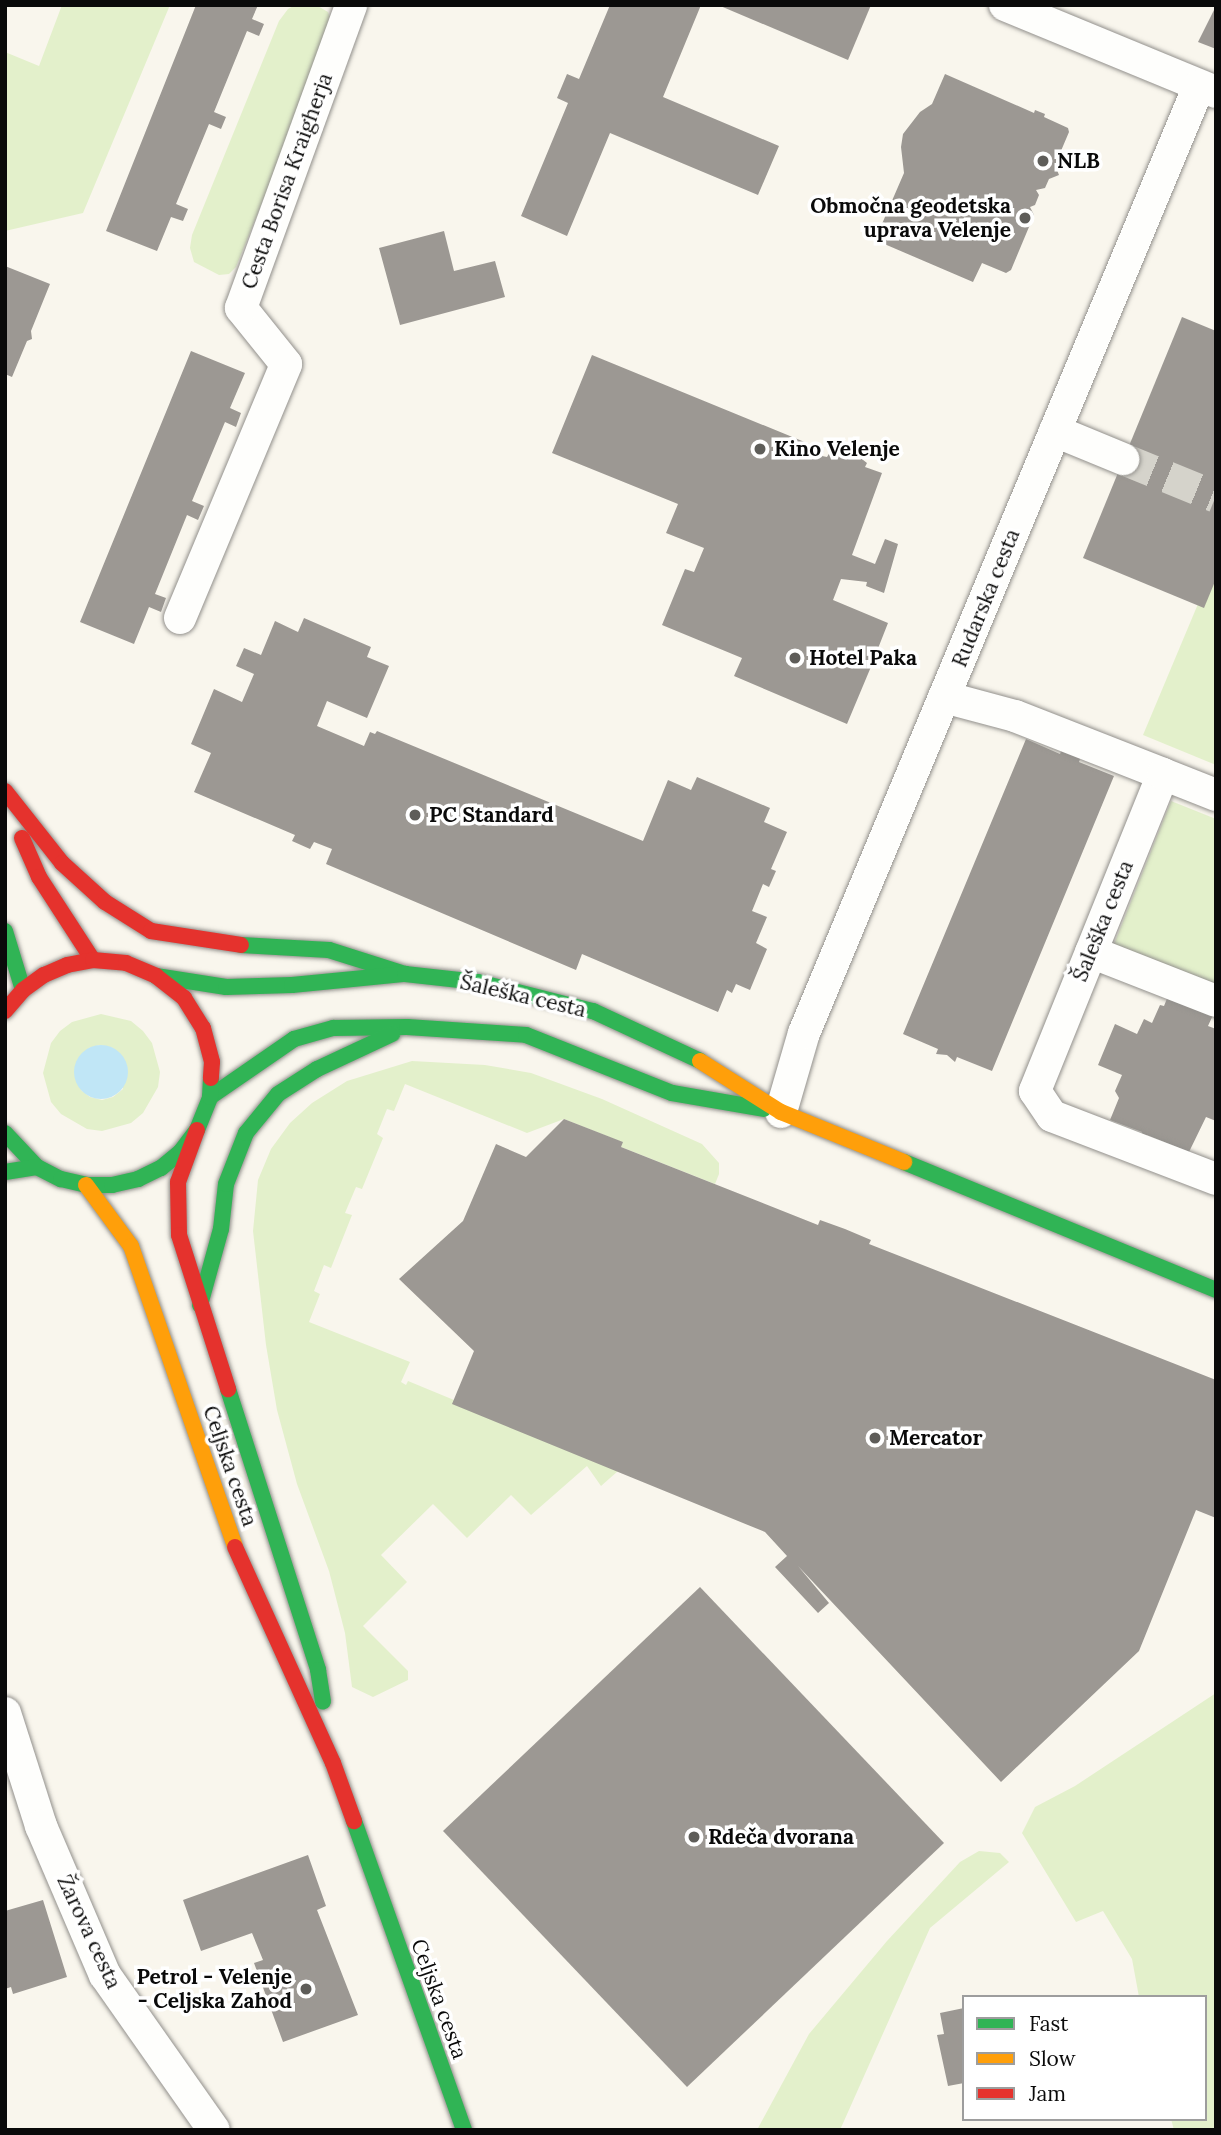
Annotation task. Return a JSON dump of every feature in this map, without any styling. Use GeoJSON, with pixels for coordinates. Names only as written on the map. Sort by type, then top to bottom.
{"type":"FeatureCollection","features":[{"type":"Feature","properties":{"kind":"main road"},"geometry":{"type":"LineString","coordinates":[[5,791],[62,863],[104,902],[150,931],[214,943],[329,950],[405,974]]}},
{"type":"Feature","properties":{"kind":"main road"},"geometry":{"type":"LineString","coordinates":[[5,800],[40,877],[93,960]]}},
{"type":"Feature","properties":{"kind":"main road"},"geometry":{"type":"LineString","coordinates":[[5,931],[23,990]]}},
{"type":"Feature","properties":{"kind":"main road"},"geometry":{"type":"LineString","coordinates":[[5,1012],[23,990],[56,970],[93,960],[126,963],[156,976]]}},
{"type":"Feature","properties":{"kind":"main road","name":"Šaleška cesta"},"geometry":{"type":"LineString","coordinates":[[156,976],[226,986],[292,985],[405,974],[478,982],[593,1012],[687,1052],[781,1112],[1216,1290]]}},
{"type":"Feature","properties":{"kind":"main road","name":"Celjska cesta"},"geometry":{"type":"LineString","coordinates":[[156,976],[184,998],[203,1028],[212,1062],[210,1097],[178,1182],[179,1235],[318,1670],[333,1763]]}},
{"type":"Feature","properties":{"kind":"main road","name":"Šaleška cesta"},"geometry":{"type":"LineString","coordinates":[[210,1097],[295,1040],[332,1028],[407,1027],[526,1035],[672,1093],[781,1112]]}},
{"type":"Feature","properties":{"kind":"main road"},"geometry":{"type":"LineString","coordinates":[[200,1305],[220,1229],[226,1184],[247,1133],[278,1094],[317,1069],[407,1027]]}},
{"type":"Feature","properties":{"kind":"main road"},"geometry":{"type":"LineString","coordinates":[[5,1133],[37,1167],[61,1179],[86,1185],[112,1185],[138,1180],[172,1160],[197,1130]]}},
{"type":"Feature","properties":{"kind":"main road"},"geometry":{"type":"LineString","coordinates":[[5,1172],[37,1167]]}},
{"type":"Feature","properties":{"kind":"main road","name":"Celjska cesta"},"geometry":{"type":"LineString","coordinates":[[86,1185],[131,1246],[231,1536],[333,1763],[464,2130]]}},
{"type":"Feature","properties":{"kind":"street","name":"Cesta Borisa Kraigherja"},"geometry":{"type":"LineString","coordinates":[[180,618],[286,364],[241,308],[351,5]]}},
{"type":"Feature","properties":{"kind":"street"},"geometry":{"type":"LineString","coordinates":[[1005,5],[1207,89]]}},
{"type":"Feature","properties":{"kind":"street","name":"Rudarska cesta"},"geometry":{"type":"LineString","coordinates":[[781,1112],[804,1033],[1055,431],[1207,89]]}},
{"type":"Feature","properties":{"kind":"street"},"geometry":{"type":"LineString","coordinates":[[1055,431],[1123,459]]}},
{"type":"Feature","properties":{"kind":"street"},"geometry":{"type":"LineString","coordinates":[[944,697],[1015,716],[1216,795]]}},
{"type":"Feature","properties":{"kind":"street","name":"Šaleška cesta"},"geometry":{"type":"LineString","coordinates":[[1163,774],[1035,1091],[1052,1116],[1216,1179]]}},
{"type":"Feature","properties":{"kind":"street"},"geometry":{"type":"LineString","coordinates":[[1091,952],[1216,1001]]}},
{"type":"Feature","properties":{"kind":"street","name":"Žarova cesta"},"geometry":{"type":"LineString","coordinates":[[5,1713],[41,1826],[105,1975],[214,2130]]}},
{"type":"Feature","properties":{"kind":"green space"},"geometry":{"type":"Polygon","coordinates":[[[62,5],[170,5],[83,213],[5,231],[5,52],[39,66],[62,5]]]}},
{"type":"Feature","properties":{"kind":"green space"},"geometry":{"type":"Polygon","coordinates":[[[295,5],[316,5],[328,12],[332,22],[331,33],[236,267],[229,274],[219,275],[194,262],[190,248],[192,235],[279,21],[288,9],[295,5]]]}},
{"type":"Feature","properties":{"kind":"green space"},"geometry":{"type":"Polygon","coordinates":[[[1216,561],[1216,765],[1143,735],[1216,561]]]}},
{"type":"Feature","properties":{"kind":"green space"},"geometry":{"type":"Polygon","coordinates":[[[1171,801],[1216,819],[1216,984],[1114,944],[1171,801]]]}},
{"type":"Feature","properties":{"kind":"green space"},"geometry":{"type":"Polygon","coordinates":[[[101,1014],[131,1021],[152,1043],[160,1072],[158,1087],[143,1113],[131,1123],[102,1131],[87,1129],[61,1114],[51,1102],[43,1073],[51,1043],[60,1031],[72,1022],[101,1014]],[[100,1045],[89,1048],[81,1090],[90,1097],[102,1100],[113,1097],[123,1089],[113,1048],[100,1045]]]}},
{"type":"Feature","properties":{"kind":"green space"},"geometry":{"type":"Polygon","coordinates":[[[412,1061],[485,1065],[531,1073],[602,1099],[702,1144],[719,1163],[719,1174],[715,1184],[621,1147],[622,1142],[564,1119],[527,1133],[405,1084],[394,1111],[387,1109],[377,1134],[383,1138],[362,1189],[356,1187],[345,1213],[352,1215],[331,1268],[324,1265],[314,1291],[320,1294],[309,1322],[410,1362],[401,1382],[406,1385],[408,1381],[618,1471],[601,1486],[587,1466],[531,1515],[511,1495],[467,1538],[433,1504],[381,1555],[407,1582],[363,1626],[408,1671],[408,1680],[373,1697],[352,1687],[345,1633],[329,1571],[297,1484],[277,1410],[266,1345],[253,1231],[258,1180],[271,1149],[290,1123],[312,1103],[347,1081],[412,1061]]]}},
{"type":"Feature","properties":{"kind":"green space"},"geometry":{"type":"Polygon","coordinates":[[[1216,1693],[1216,2130],[1174,2130],[1172,2121],[1207,2121],[1207,1995],[1139,1995],[1132,1959],[1103,1911],[1076,1922],[1022,1833],[1035,1807],[1075,1786],[1216,1693]]]}},
{"type":"Feature","properties":{"kind":"green space"},"geometry":{"type":"Polygon","coordinates":[[[979,1851],[1000,1853],[1009,1862],[930,1928],[840,2130],[757,2130],[809,2034],[887,1941],[960,1862],[979,1851]]]}},
{"type":"Feature","properties":{"kind":"water"},"geometry":{"type":"Polygon","coordinates":[[[101,1045],[120,1053],[128,1072],[120,1091],[101,1099],[82,1091],[74,1072],[82,1053],[101,1045]]]}},
{"type":"Feature","properties":{"kind":"building"},"geometry":{"type":"Polygon","coordinates":[[[196,5],[258,5],[252,19],[264,24],[259,36],[247,31],[214,112],[226,117],[221,129],[209,124],[176,204],[188,209],[183,221],[171,217],[157,251],[106,231],[196,5]]]}},
{"type":"Feature","properties":{"kind":"building"},"geometry":{"type":"Polygon","coordinates":[[[610,5],[701,5],[663,97],[779,146],[758,195],[610,133],[567,236],[521,216],[568,103],[557,98],[567,74],[579,79],[610,5]]]}},
{"type":"Feature","properties":{"kind":"building"},"geometry":{"type":"Polygon","coordinates":[[[718,5],[871,5],[848,60],[718,5]]]}},
{"type":"Feature","properties":{"kind":"building"},"geometry":{"type":"Polygon","coordinates":[[[1216,6],[1216,49],[1198,42],[1216,6]]]}},
{"type":"Feature","properties":{"kind":"building"},"geometry":{"type":"Polygon","coordinates":[[[945,74],[1034,113],[1035,110],[1045,114],[1044,117],[1068,128],[1069,132],[1055,165],[1059,175],[1049,179],[1045,188],[1036,190],[1039,195],[1035,205],[1030,207],[1034,215],[1011,270],[1006,273],[982,263],[973,282],[875,240],[904,173],[901,147],[903,134],[920,112],[932,104],[945,74]]]}},
{"type":"Feature","properties":{"kind":"building"},"geometry":{"type":"Polygon","coordinates":[[[444,231],[454,271],[495,261],[505,297],[400,325],[379,248],[444,231]]]}},
{"type":"Feature","properties":{"kind":"building"},"geometry":{"type":"Polygon","coordinates":[[[5,266],[50,284],[31,331],[32,339],[27,341],[12,377],[5,374],[5,266]]]}},
{"type":"Feature","properties":{"kind":"building"},"geometry":{"type":"Polygon","coordinates":[[[1182,317],[1216,331],[1216,579],[1204,608],[1083,558],[1182,317]]]}},
{"type":"Feature","properties":{"kind":"building"},"geometry":{"type":"Polygon","coordinates":[[[191,351],[245,373],[230,408],[241,413],[236,427],[225,422],[192,501],[204,506],[198,520],[187,515],[155,594],[166,598],[161,612],[149,607],[134,644],[80,622],[191,351]]]}},
{"type":"Feature","properties":{"kind":"building"},"geometry":{"type":"Polygon","coordinates":[[[592,355],[824,450],[822,456],[827,457],[830,452],[846,458],[848,455],[858,456],[867,463],[865,467],[882,473],[852,555],[875,564],[885,539],[898,544],[884,593],[866,586],[867,582],[841,579],[833,600],[888,623],[877,651],[886,655],[882,665],[873,662],[847,724],[734,676],[742,658],[662,625],[685,569],[694,572],[704,548],[666,533],[678,504],[552,453],[592,355]]]}},
{"type":"Feature","properties":{"kind":"building","name":"PC Standard"},"geometry":{"type":"Polygon","coordinates":[[[304,618],[371,647],[367,657],[389,666],[367,718],[327,701],[317,726],[364,746],[370,732],[375,734],[377,731],[643,841],[668,780],[691,790],[697,777],[770,808],[764,822],[787,832],[771,869],[776,871],[769,887],[763,884],[752,911],[767,917],[756,943],[767,949],[750,990],[736,984],[732,993],[727,990],[718,1012],[582,954],[576,970],[326,864],[332,849],[314,842],[310,849],[292,841],[295,835],[194,792],[211,753],[191,744],[214,689],[242,702],[254,674],[236,666],[244,648],[261,655],[275,621],[298,632],[304,618]]]}},
{"type":"Feature","properties":{"kind":"building"},"geometry":{"type":"Polygon","coordinates":[[[1026,739],[1060,754],[1062,749],[1081,756],[1079,762],[1114,776],[992,1071],[957,1057],[955,1062],[947,1055],[936,1054],[938,1049],[903,1034],[1026,739]]]}},
{"type":"Feature","properties":{"kind":"building"},"geometry":{"type":"Polygon","coordinates":[[[1168,996],[1213,1015],[1208,1026],[1216,1029],[1216,1121],[1206,1117],[1189,1152],[1141,1135],[1142,1132],[1110,1120],[1119,1098],[1115,1091],[1122,1075],[1098,1065],[1115,1024],[1137,1034],[1144,1019],[1152,1023],[1160,1005],[1164,1006],[1168,996]]]}},
{"type":"Feature","properties":{"kind":"building","name":"Mercator"},"geometry":{"type":"Polygon","coordinates":[[[564,1119],[623,1142],[621,1147],[818,1225],[820,1220],[845,1229],[871,1240],[869,1244],[1216,1380],[1216,1518],[1196,1510],[1139,1651],[1001,1782],[798,1566],[829,1603],[818,1613],[775,1567],[787,1556],[765,1532],[452,1404],[474,1351],[399,1279],[463,1221],[496,1144],[526,1157],[564,1119]]]}},
{"type":"Feature","properties":{"kind":"building","name":"Rdeča dvorana"},"geometry":{"type":"Polygon","coordinates":[[[700,1587],[944,1843],[687,2087],[443,1831],[700,1587]]]}},
{"type":"Feature","properties":{"kind":"building"},"geometry":{"type":"Polygon","coordinates":[[[308,1855],[326,1906],[317,1910],[358,2015],[283,2042],[254,1963],[263,1960],[252,1933],[201,1951],[183,1900],[308,1855]]]}},
{"type":"Feature","properties":{"kind":"building"},"geometry":{"type":"Polygon","coordinates":[[[43,1900],[67,1977],[13,1994],[11,1987],[5,1989],[5,1911],[43,1900]]]}},
{"type":"Feature","properties":{"kind":"building"},"geometry":{"type":"Polygon","coordinates":[[[962,2008],[962,2083],[948,2086],[937,2035],[944,2034],[940,2013],[962,2008]]]}},
{"type":"Feature","properties":{"kind":"tunnel"},"geometry":{"type":"LineString","coordinates":[[1123,459],[1216,497]]}},
{"type":"Feature","properties":{"kind":"traffic: fast"},"geometry":{"type":"LineString","coordinates":[[5,931],[23,990]]}},
{"type":"Feature","properties":{"kind":"traffic: fast"},"geometry":{"type":"LineString","coordinates":[[241,945],[329,950],[405,974]]}},
{"type":"Feature","properties":{"kind":"traffic: fast"},"geometry":{"type":"LineString","coordinates":[[156,976],[226,987],[292,985],[405,974],[478,982],[593,1011],[700,1061]]}},
{"type":"Feature","properties":{"kind":"traffic: fast"},"geometry":{"type":"LineString","coordinates":[[210,1097],[294,1039],[333,1028],[407,1027],[526,1035],[672,1093],[764,1109]]}},
{"type":"Feature","properties":{"kind":"traffic: fast"},"geometry":{"type":"LineString","coordinates":[[200,1305],[221,1229],[226,1184],[246,1133],[278,1094],[317,1069],[392,1034]]}},
{"type":"Feature","properties":{"kind":"traffic: fast"},"geometry":{"type":"LineString","coordinates":[[5,1133],[37,1167],[61,1179],[86,1185],[112,1185],[138,1179],[161,1168],[181,1151],[197,1130],[210,1097],[211,1078]]}},
{"type":"Feature","properties":{"kind":"traffic: fast"},"geometry":{"type":"LineString","coordinates":[[904,1162],[1216,1290]]}},
{"type":"Feature","properties":{"kind":"traffic: fast"},"geometry":{"type":"LineString","coordinates":[[5,1172],[37,1167]]}},
{"type":"Feature","properties":{"kind":"traffic: fast"},"geometry":{"type":"LineString","coordinates":[[228,1389],[318,1670],[323,1702]]}},
{"type":"Feature","properties":{"kind":"traffic: fast"},"geometry":{"type":"LineString","coordinates":[[354,1821],[464,2130]]}},
{"type":"Feature","properties":{"kind":"traffic: slow"},"geometry":{"type":"LineString","coordinates":[[700,1061],[781,1112],[904,1162]]}},
{"type":"Feature","properties":{"kind":"traffic: slow"},"geometry":{"type":"LineString","coordinates":[[86,1185],[131,1246],[235,1547]]}},
{"type":"Feature","properties":{"kind":"traffic: jam"},"geometry":{"type":"LineString","coordinates":[[5,791],[62,863],[105,902],[151,931],[241,945]]}},
{"type":"Feature","properties":{"kind":"traffic: jam"},"geometry":{"type":"LineString","coordinates":[[22,838],[39,877],[93,960]]}},
{"type":"Feature","properties":{"kind":"traffic: jam"},"geometry":{"type":"LineString","coordinates":[[5,1011],[23,990],[44,975],[67,965],[93,960],[126,963],[156,976],[184,998],[203,1028],[212,1062],[211,1078]]}},
{"type":"Feature","properties":{"kind":"traffic: jam"},"geometry":{"type":"LineString","coordinates":[[197,1130],[178,1182],[179,1235],[228,1389]]}},
{"type":"Feature","properties":{"kind":"traffic: jam"},"geometry":{"type":"LineString","coordinates":[[235,1547],[333,1763],[354,1821]]}},
{"type":"Feature","properties":{"kind":"place","name":"NLB"},"geometry":{"type":"Point","coordinates":[1043,161]}},
{"type":"Feature","properties":{"kind":"place","name":"Območna geodetska uprava Velenje"},"geometry":{"type":"Point","coordinates":[1025,218]}},
{"type":"Feature","properties":{"kind":"place","name":"Kino Velenje"},"geometry":{"type":"Point","coordinates":[760,449]}},
{"type":"Feature","properties":{"kind":"place","name":"Hotel Paka"},"geometry":{"type":"Point","coordinates":[795,658]}},
{"type":"Feature","properties":{"kind":"place","name":"PC Standard"},"geometry":{"type":"Point","coordinates":[415,815]}},
{"type":"Feature","properties":{"kind":"place","name":"Mercator"},"geometry":{"type":"Point","coordinates":[875,1438]}},
{"type":"Feature","properties":{"kind":"place","name":"Rdeča dvorana"},"geometry":{"type":"Point","coordinates":[694,1837]}},
{"type":"Feature","properties":{"kind":"place","name":"Petrol - Velenje - Celjska Zahod"},"geometry":{"type":"Point","coordinates":[306,1989]}}]}
